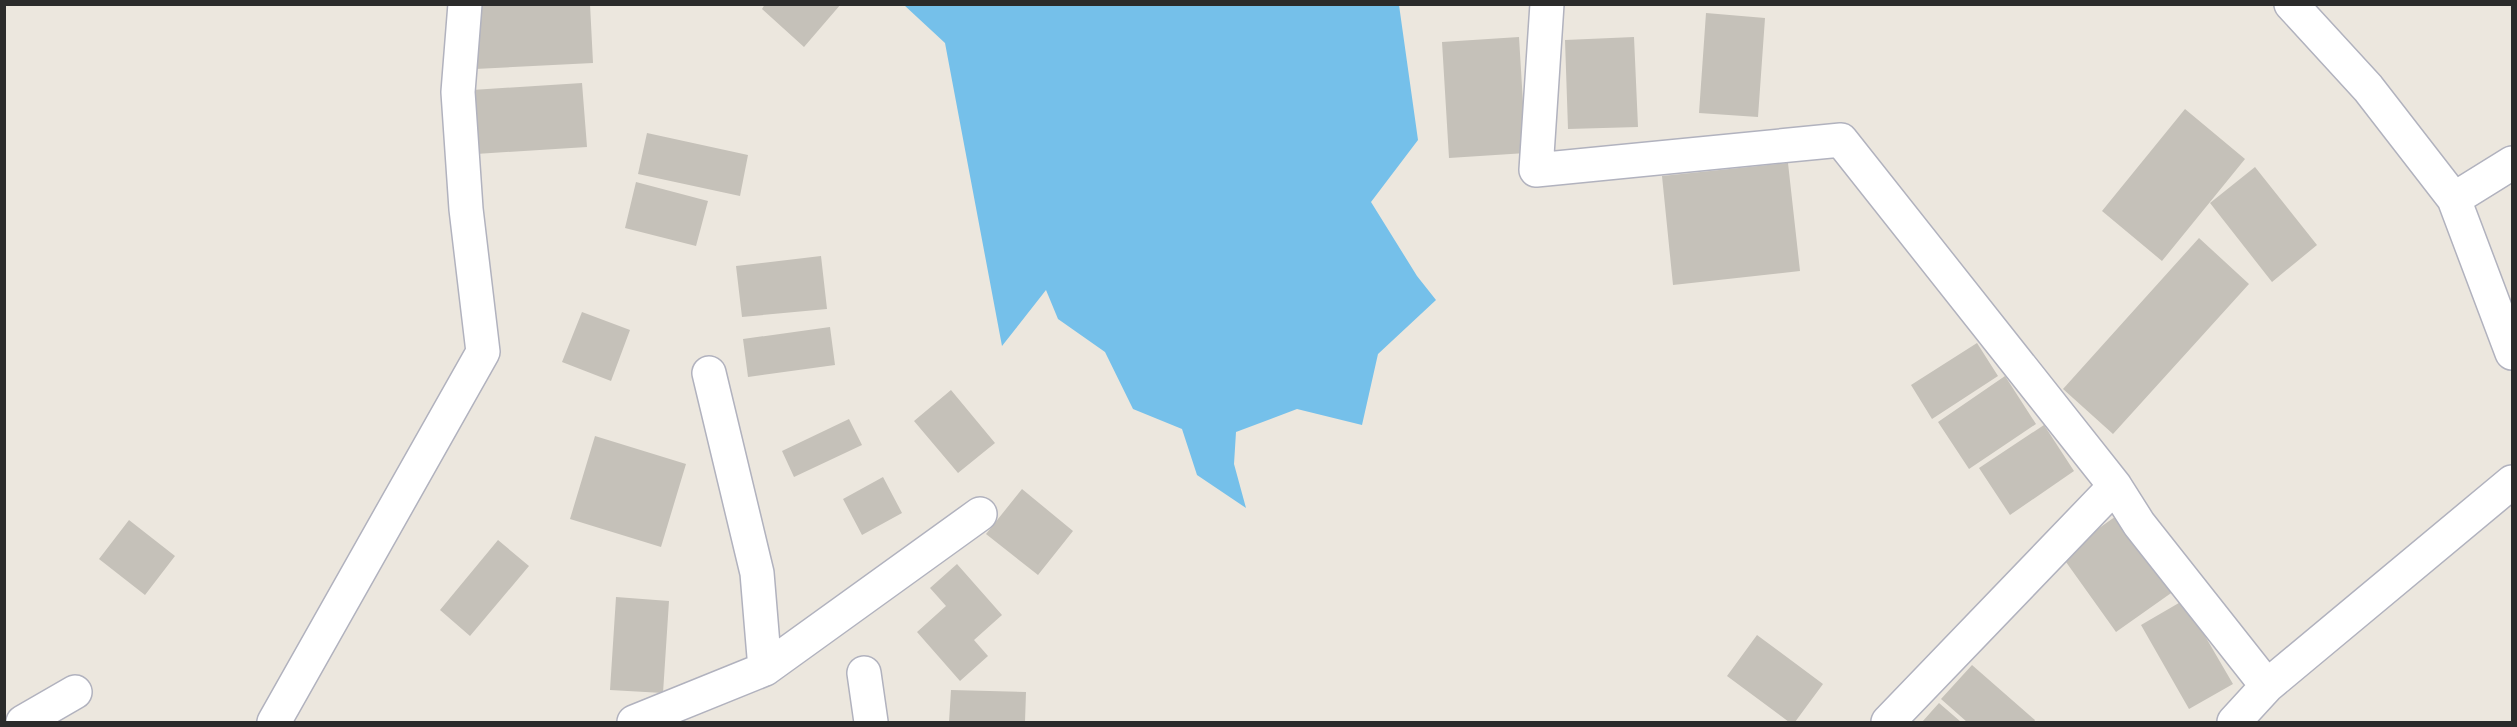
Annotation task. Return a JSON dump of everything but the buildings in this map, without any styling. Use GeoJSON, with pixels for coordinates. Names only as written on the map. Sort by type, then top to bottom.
{"type":"FeatureCollection","features":[{"type":"Feature","properties":{"kind":"street"},"geometry":{"type":"LineString","coordinates":[[274,723],[483,352],[466,209],[458,92],[465,4]]}},
{"type":"Feature","properties":{"kind":"street"},"geometry":{"type":"LineString","coordinates":[[1547,4],[1536,170],[1841,140],[2115,486],[2139,524],[2267,686]]}},
{"type":"Feature","properties":{"kind":"street"},"geometry":{"type":"LineString","coordinates":[[2291,4],[2368,88],[2454,199],[2512,353]]}},
{"type":"Feature","properties":{"kind":"street"},"geometry":{"type":"LineString","coordinates":[[2454,199],[2512,163]]}},
{"type":"Feature","properties":{"kind":"street"},"geometry":{"type":"LineString","coordinates":[[709,373],[757,573],[765,669]]}},
{"type":"Feature","properties":{"kind":"street"},"geometry":{"type":"LineString","coordinates":[[2234,723],[2267,686],[2512,482]]}},
{"type":"Feature","properties":{"kind":"street"},"geometry":{"type":"LineString","coordinates":[[1888,723],[2115,486]]}},
{"type":"Feature","properties":{"kind":"street"},"geometry":{"type":"LineString","coordinates":[[634,723],[765,669],[981,514]]}},
{"type":"Feature","properties":{"kind":"street"},"geometry":{"type":"LineString","coordinates":[[864,673],[871,723]]}},
{"type":"Feature","properties":{"kind":"street"},"geometry":{"type":"LineString","coordinates":[[23,723],[75,692]]}},
{"type":"Feature","properties":{"kind":"water"},"geometry":{"type":"Polygon","coordinates":[[[904,5],[1399,5],[1418,140],[1371,202],[1417,276],[1436,300],[1378,354],[1362,425],[1297,409],[1236,432],[1234,464],[1246,508],[1197,475],[1182,429],[1133,409],[1105,352],[1058,319],[1046,290],[1002,346],[945,43],[904,5]]]}}]}
